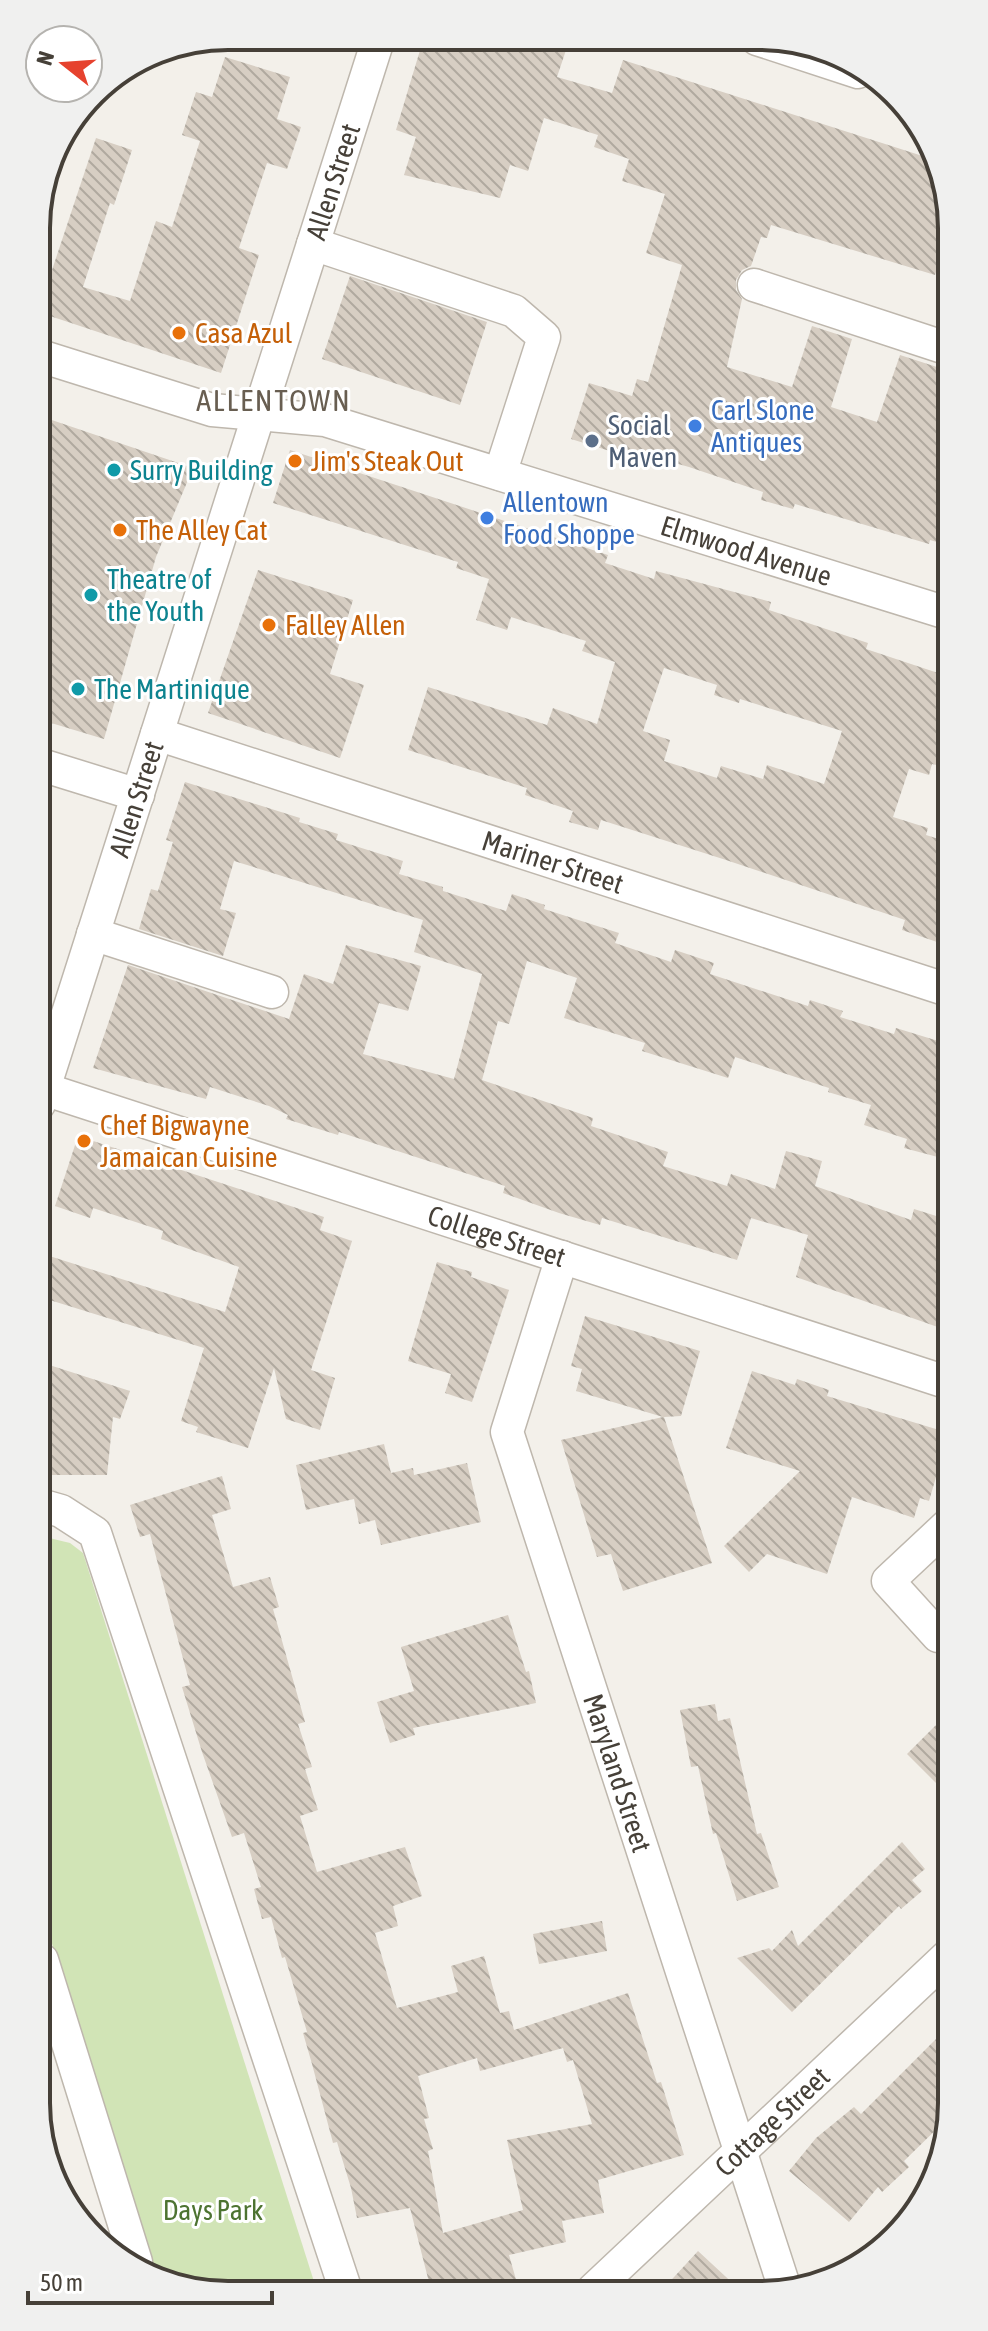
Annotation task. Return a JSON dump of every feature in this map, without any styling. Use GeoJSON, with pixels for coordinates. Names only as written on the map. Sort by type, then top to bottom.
{"type":"FeatureCollection","features":[{"type":"Feature","properties":{"kind":"street","name":"Allen Street"},"geometry":{"type":"LineString","coordinates":[[50,1071],[375,50]]}},
{"type":"Feature","properties":{"kind":"street"},"geometry":{"type":"LineString","coordinates":[[313,244],[514,311],[544,337],[500,474]]}},
{"type":"Feature","properties":{"kind":"street"},"geometry":{"type":"LineString","coordinates":[[754,285],[938,345]]}},
{"type":"Feature","properties":{"kind":"street","name":"Elmwood Avenue"},"geometry":{"type":"LineString","coordinates":[[50,359],[212,410],[325,420],[938,610]]}},
{"type":"Feature","properties":{"kind":"street","name":"Mariner Street"},"geometry":{"type":"LineString","coordinates":[[157,734],[938,987]]}},
{"type":"Feature","properties":{"kind":"street"},"geometry":{"type":"LineString","coordinates":[[50,768],[138,795]]}},
{"type":"Feature","properties":{"kind":"street"},"geometry":{"type":"LineString","coordinates":[[93,934],[272,992]]}},
{"type":"Feature","properties":{"kind":"street","name":"College Street"},"geometry":{"type":"LineString","coordinates":[[50,1099],[562,1257],[938,1379]]}},
{"type":"Feature","properties":{"kind":"street","name":"Maryland Street"},"geometry":{"type":"LineString","coordinates":[[562,1257],[507,1432],[782,2279]]}},
{"type":"Feature","properties":{"kind":"street"},"geometry":{"type":"LineString","coordinates":[[50,1508],[61,1511],[95,1533],[343,2281]]}},
{"type":"Feature","properties":{"kind":"street"},"geometry":{"type":"LineString","coordinates":[[938,1534],[888,1581],[938,1636]]}},
{"type":"Feature","properties":{"kind":"street","name":"Cottage Street"},"geometry":{"type":"LineString","coordinates":[[603,2281],[938,1965]]}},
{"type":"Feature","properties":{"kind":"street"},"geometry":{"type":"LineString","coordinates":[[50,1986],[133,2253]]}},
{"type":"Feature","properties":{"kind":"green space","name":"Days Park"},"geometry":{"type":"Polygon","coordinates":[[[50,1538],[70,1543],[83,1553],[314,2281],[216,2281],[193,2278],[150,2264],[50,1937],[50,1538]]]}},
{"type":"Feature","properties":{"kind":"building"},"geometry":{"type":"Polygon","coordinates":[[[420,50],[566,50],[557,77],[612,93],[623,60],[922,156],[936,204],[938,266],[935,275],[771,225],[767,238],[761,237],[751,266],[742,270],[736,280],[736,290],[742,299],[727,367],[792,387],[812,326],[852,339],[831,407],[877,422],[900,355],[938,367],[938,542],[930,540],[929,544],[795,504],[793,509],[761,500],[763,492],[689,467],[657,458],[655,465],[571,439],[589,383],[632,396],[637,379],[648,382],[682,265],[646,253],[665,194],[622,181],[629,159],[594,147],[598,135],[544,118],[528,171],[510,165],[500,198],[404,175],[416,137],[396,130],[420,50]]]}},
{"type":"Feature","properties":{"kind":"building"},"geometry":{"type":"Polygon","coordinates":[[[225,57],[290,77],[277,119],[301,127],[287,169],[267,163],[239,248],[259,255],[221,373],[50,316],[50,276],[96,138],[132,150],[114,205],[110,203],[83,287],[130,301],[156,221],[172,227],[200,141],[182,135],[196,92],[212,97],[225,57]]]}},
{"type":"Feature","properties":{"kind":"building"},"geometry":{"type":"Polygon","coordinates":[[[350,276],[487,322],[460,405],[322,359],[350,276]]]}},
{"type":"Feature","properties":{"kind":"building"},"geometry":{"type":"Polygon","coordinates":[[[50,419],[193,468],[156,557],[104,739],[50,723],[50,419]]]}},
{"type":"Feature","properties":{"kind":"building"},"geometry":{"type":"Polygon","coordinates":[[[290,450],[608,555],[605,563],[654,579],[656,571],[771,602],[769,610],[868,643],[866,649],[938,673],[938,765],[932,764],[929,775],[909,769],[893,817],[928,828],[926,835],[938,839],[937,942],[902,930],[905,920],[726,860],[601,820],[598,830],[569,822],[573,811],[525,795],[527,788],[408,750],[428,687],[547,725],[553,708],[597,724],[615,662],[582,651],[586,641],[511,617],[507,630],[476,620],[489,579],[456,568],[458,562],[273,503],[290,450]],[[664,668],[643,731],[670,740],[664,761],[717,778],[721,766],[763,779],[767,765],[824,784],[842,731],[740,699],[739,703],[714,695],[717,685],[664,668]]]}},
{"type":"Feature","properties":{"kind":"building"},"geometry":{"type":"Polygon","coordinates":[[[258,570],[353,600],[330,674],[364,685],[340,758],[208,713],[258,570]]]}},
{"type":"Feature","properties":{"kind":"building"},"geometry":{"type":"Polygon","coordinates":[[[185,782],[300,818],[299,822],[338,834],[336,840],[403,861],[399,874],[443,887],[443,891],[506,911],[512,894],[545,905],[544,909],[619,933],[615,943],[671,962],[675,950],[714,963],[710,974],[808,1006],[810,1000],[843,1011],[840,1017],[894,1034],[896,1028],[938,1041],[938,1157],[904,1148],[907,1139],[864,1125],[871,1105],[828,1092],[829,1088],[735,1057],[728,1078],[642,1051],[645,1043],[564,1018],[577,978],[527,961],[509,1024],[498,1021],[482,1080],[593,1118],[591,1126],[668,1152],[663,1166],[727,1186],[731,1174],[775,1189],[786,1151],[822,1161],[815,1186],[911,1220],[914,1209],[938,1217],[938,1327],[796,1277],[808,1235],[751,1218],[737,1260],[602,1218],[600,1225],[559,1213],[503,1193],[505,1186],[339,1132],[338,1135],[286,1119],[288,1115],[269,1106],[210,1087],[206,1099],[93,1068],[128,965],[289,1019],[304,974],[333,984],[346,945],[421,966],[408,1011],[379,1003],[363,1054],[454,1079],[482,974],[414,952],[423,920],[234,861],[220,909],[236,913],[223,956],[139,929],[151,889],[158,891],[173,842],[166,840],[185,782]]]}},
{"type":"Feature","properties":{"kind":"building"},"geometry":{"type":"Polygon","coordinates":[[[78,1136],[324,1217],[320,1230],[352,1241],[311,1370],[335,1378],[320,1430],[286,1419],[274,1368],[248,1448],[196,1432],[198,1427],[181,1421],[204,1348],[50,1300],[50,1256],[225,1312],[239,1267],[161,1239],[163,1231],[93,1208],[90,1218],[55,1206],[78,1136]]]}},
{"type":"Feature","properties":{"kind":"building"},"geometry":{"type":"Polygon","coordinates":[[[437,1262],[472,1272],[471,1277],[509,1290],[472,1402],[445,1393],[451,1374],[408,1361],[437,1262]]]}},
{"type":"Feature","properties":{"kind":"building"},"geometry":{"type":"Polygon","coordinates":[[[585,1316],[700,1351],[681,1416],[664,1417],[712,1563],[623,1591],[611,1554],[597,1557],[561,1440],[663,1417],[576,1391],[582,1369],[571,1366],[585,1316]]]}},
{"type":"Feature","properties":{"kind":"building"},"geometry":{"type":"Polygon","coordinates":[[[50,1365],[130,1391],[120,1419],[113,1417],[107,1475],[50,1475],[50,1365]]]}},
{"type":"Feature","properties":{"kind":"building"},"geometry":{"type":"Polygon","coordinates":[[[752,1371],[795,1385],[797,1379],[829,1390],[827,1396],[938,1430],[938,1470],[929,1501],[920,1498],[914,1518],[852,1497],[827,1574],[767,1554],[749,1572],[724,1546],[800,1471],[726,1448],[752,1371]]]}},
{"type":"Feature","properties":{"kind":"building"},"geometry":{"type":"Polygon","coordinates":[[[384,1444],[391,1473],[413,1468],[414,1475],[467,1463],[481,1522],[381,1545],[375,1520],[359,1524],[354,1499],[306,1510],[296,1465],[384,1444]]]}},
{"type":"Feature","properties":{"kind":"building"},"geometry":{"type":"Polygon","coordinates":[[[222,1476],[231,1509],[212,1515],[233,1587],[270,1577],[279,1607],[273,1609],[305,1722],[298,1724],[312,1767],[305,1769],[318,1810],[300,1816],[317,1872],[405,1847],[422,1896],[393,1906],[398,1926],[375,1933],[397,2008],[458,1992],[451,1966],[484,1956],[500,2013],[509,2011],[514,2030],[628,1993],[684,2155],[598,2180],[604,2213],[562,2221],[566,2242],[509,2255],[516,2281],[429,2281],[410,2208],[357,2218],[337,2142],[333,2143],[303,2033],[307,2032],[285,1957],[282,1958],[271,1917],[262,1919],[254,1889],[261,1887],[244,1833],[232,1837],[202,1752],[182,1687],[190,1685],[150,1534],[140,1537],[130,1505],[222,1476]],[[563,2048],[480,2071],[477,2058],[418,2076],[429,2118],[424,2119],[433,2149],[428,2151],[443,2233],[523,2210],[507,2140],[592,2124],[573,2060],[567,2062],[563,2048]]]}},
{"type":"Feature","properties":{"kind":"building"},"geometry":{"type":"Polygon","coordinates":[[[508,1615],[526,1672],[529,1671],[536,1703],[413,1728],[415,1735],[390,1743],[377,1702],[414,1691],[401,1647],[508,1615]]]}},
{"type":"Feature","properties":{"kind":"building"},"geometry":{"type":"Polygon","coordinates":[[[715,1704],[718,1721],[730,1718],[757,1834],[761,1833],[779,1887],[737,1901],[716,1833],[713,1834],[698,1766],[691,1767],[680,1710],[715,1704]]]}},
{"type":"Feature","properties":{"kind":"building"},"geometry":{"type":"Polygon","coordinates":[[[938,1723],[938,1785],[907,1754],[938,1723]]]}},
{"type":"Feature","properties":{"kind":"building"},"geometry":{"type":"Polygon","coordinates":[[[902,1842],[925,1869],[912,1880],[922,1891],[901,1909],[899,1906],[792,2012],[737,1958],[769,1948],[772,1951],[792,1930],[798,1946],[902,1842]]]}},
{"type":"Feature","properties":{"kind":"building"},"geometry":{"type":"Polygon","coordinates":[[[602,1921],[607,1951],[539,1964],[533,1934],[602,1921]]]}},
{"type":"Feature","properties":{"kind":"building"},"geometry":{"type":"Polygon","coordinates":[[[938,2037],[935,2130],[904,2161],[909,2167],[882,2192],[878,2187],[849,2222],[789,2171],[816,2138],[854,2107],[861,2114],[938,2037]]]}},
{"type":"Feature","properties":{"kind":"building"},"geometry":{"type":"Polygon","coordinates":[[[698,2251],[730,2281],[670,2281],[698,2251]]]}},
{"type":"Feature","properties":{"kind":"place","name":"Casa Azul"},"geometry":{"type":"Point","coordinates":[179,333]}},
{"type":"Feature","properties":{"kind":"place","name":"Carl Slone Antiques"},"geometry":{"type":"Point","coordinates":[695,426]}},
{"type":"Feature","properties":{"kind":"place","name":"Social Maven"},"geometry":{"type":"Point","coordinates":[592,441]}},
{"type":"Feature","properties":{"kind":"place","name":"Jim's Steak Out"},"geometry":{"type":"Point","coordinates":[295,461]}},
{"type":"Feature","properties":{"kind":"place","name":"Surry Building"},"geometry":{"type":"Point","coordinates":[114,470]}},
{"type":"Feature","properties":{"kind":"place","name":"Allentown Food Shoppe"},"geometry":{"type":"Point","coordinates":[487,518]}},
{"type":"Feature","properties":{"kind":"place","name":"The Alley Cat"},"geometry":{"type":"Point","coordinates":[120,530]}},
{"type":"Feature","properties":{"kind":"place","name":"Theatre of the Youth"},"geometry":{"type":"Point","coordinates":[91,595]}},
{"type":"Feature","properties":{"kind":"place","name":"Falley Allen"},"geometry":{"type":"Point","coordinates":[269,625]}},
{"type":"Feature","properties":{"kind":"place","name":"The Martinique"},"geometry":{"type":"Point","coordinates":[78,689]}},
{"type":"Feature","properties":{"kind":"place","name":"Chef Bigwayne Jamaican Cuisine"},"geometry":{"type":"Point","coordinates":[84,1141]}},
{"type":"Feature","properties":{"kind":"district","name":"ALLENTOWN"},"geometry":{"type":"Point","coordinates":[274,400]}}]}
